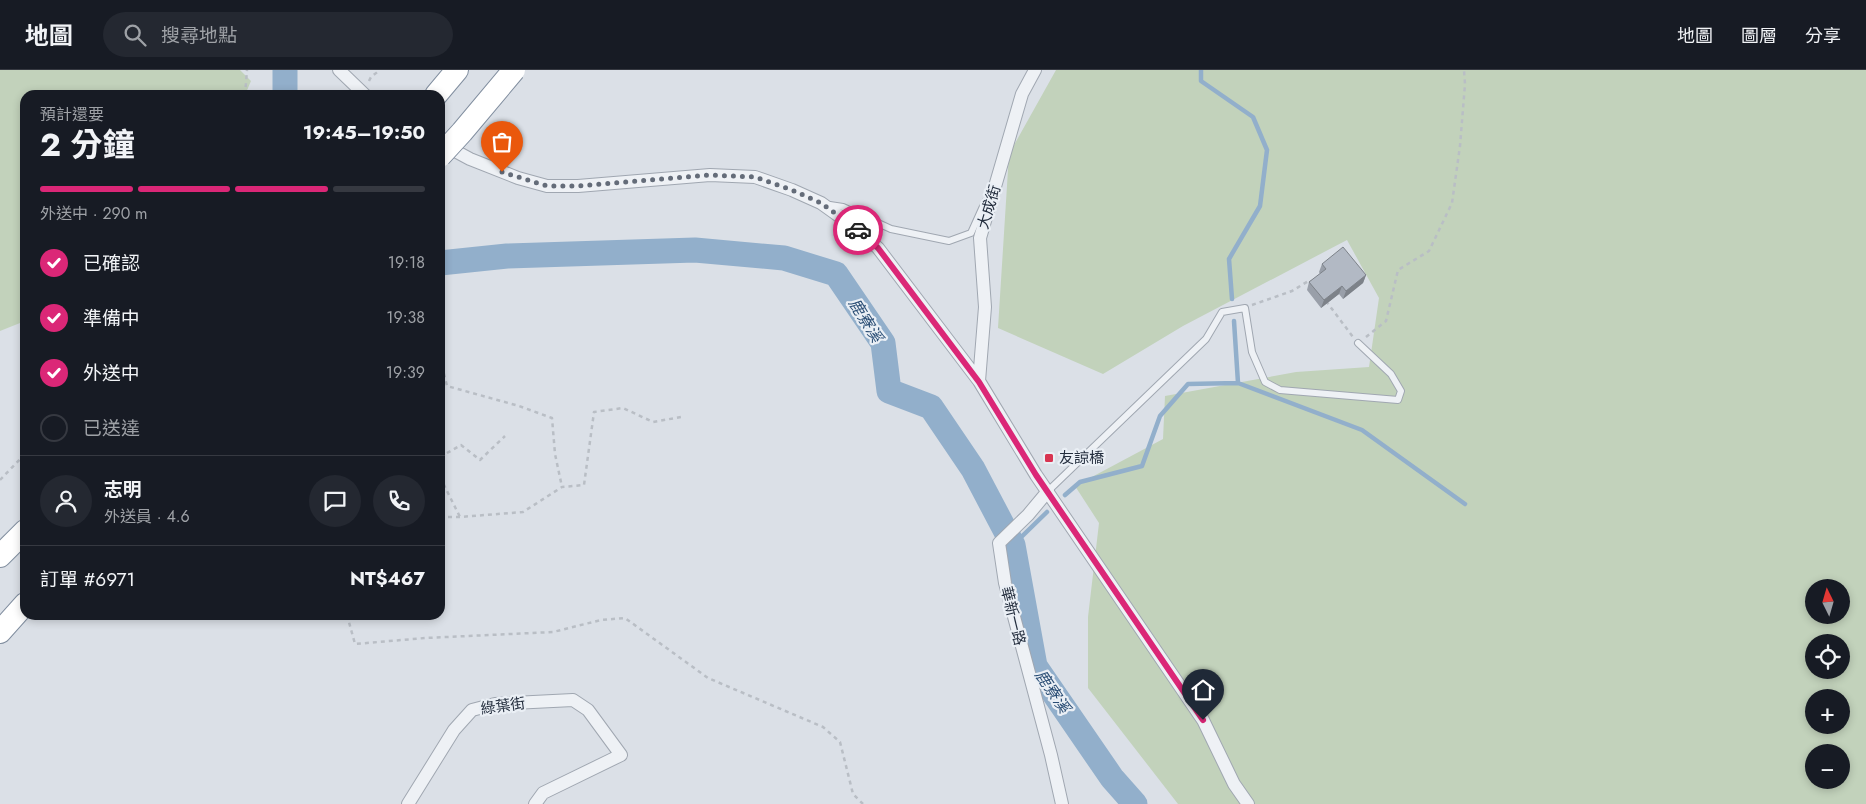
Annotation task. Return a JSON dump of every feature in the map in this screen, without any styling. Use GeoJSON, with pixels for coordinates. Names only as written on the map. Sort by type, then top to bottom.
{"type":"FeatureCollection","features":[{"type":"Feature","properties":{"kind":"highway"},"geometry":{"type":"LineString","coordinates":[[440,90],[457,70]]}},
{"type":"Feature","properties":{"kind":"highway"},"geometry":{"type":"LineString","coordinates":[[445,151],[514,70]]}},
{"type":"Feature","properties":{"kind":"highway"},"geometry":{"type":"LineString","coordinates":[[0,556],[20,536]]}},
{"type":"Feature","properties":{"kind":"highway"},"geometry":{"type":"LineString","coordinates":[[0,632],[20,610]]}},
{"type":"Feature","properties":{"kind":"street"},"geometry":{"type":"LineString","coordinates":[[339,70],[361,90]]}},
{"type":"Feature","properties":{"kind":"street","name":"大成街"},"geometry":{"type":"LineString","coordinates":[[979,382],[985,307],[980,238],[1022,94],[1036,70]]}},
{"type":"Feature","properties":{"kind":"street"},"geometry":{"type":"LineString","coordinates":[[445,146],[470,159],[518,178],[547,186],[578,186],[710,175],[755,177],[821,203],[850,223],[878,248],[979,382],[1036,475],[1203,720],[1234,784],[1248,804]]}},
{"type":"Feature","properties":{"kind":"street","name":"華新一路"},"geometry":{"type":"LineString","coordinates":[[1048,491],[1028,515],[999,543],[1005,583],[1051,755],[1062,804]]}},
{"type":"Feature","properties":{"kind":"street","name":"綠葉街"},"geometry":{"type":"LineString","coordinates":[[408,804],[454,730],[472,710],[495,704],[573,700],[588,710],[621,755],[543,793],[535,804]]}},
{"type":"Feature","properties":{"kind":"lane"},"geometry":{"type":"LineString","coordinates":[[821,203],[843,207],[891,229],[949,241],[971,233],[1001,167]]}},
{"type":"Feature","properties":{"kind":"lane"},"geometry":{"type":"LineString","coordinates":[[1048,491],[1206,339],[1222,312],[1245,308],[1252,352],[1265,382],[1280,390],[1398,400],[1400,390],[1391,374],[1358,343]]}},
{"type":"Feature","properties":{"kind":"path"},"geometry":{"type":"LineString","coordinates":[[245,90],[247,70]]}},
{"type":"Feature","properties":{"kind":"path"},"geometry":{"type":"LineString","coordinates":[[1322,296],[1358,343],[1386,321],[1398,270],[1429,251],[1452,203],[1465,84],[1464,70]]}},
{"type":"Feature","properties":{"kind":"path"},"geometry":{"type":"LineString","coordinates":[[1245,308],[1292,291],[1310,280],[1316,288]]}},
{"type":"Feature","properties":{"kind":"path"},"geometry":{"type":"LineString","coordinates":[[445,378],[447,386],[519,406],[552,418],[555,454],[562,487]]}},
{"type":"Feature","properties":{"kind":"path"},"geometry":{"type":"LineString","coordinates":[[445,517],[523,512],[562,487],[584,485],[594,412],[623,408],[654,422],[681,417]]}},
{"type":"Feature","properties":{"kind":"path"},"geometry":{"type":"LineString","coordinates":[[445,454],[461,445],[480,460],[505,436]]}},
{"type":"Feature","properties":{"kind":"path"},"geometry":{"type":"LineString","coordinates":[[0,480],[20,459]]}},
{"type":"Feature","properties":{"kind":"path"},"geometry":{"type":"LineString","coordinates":[[445,487],[460,517]]}},
{"type":"Feature","properties":{"kind":"path"},"geometry":{"type":"LineString","coordinates":[[348,620],[355,644],[425,638],[553,632],[601,620],[625,618],[708,678],[823,727],[840,742],[853,794],[863,804]]}},
{"type":"Feature","properties":{"kind":"green space"},"geometry":{"type":"Polygon","coordinates":[[[0,70],[240,70],[251,81],[247,90],[20,90],[20,323],[0,331],[0,70]]]}},
{"type":"Feature","properties":{"kind":"green space"},"geometry":{"type":"Polygon","coordinates":[[[1056,70],[1866,70],[1866,804],[1178,804],[1088,688],[1088,617],[1099,523],[1075,486],[1163,439],[1165,396],[1296,372],[1369,367],[1379,298],[1347,240],[1183,326],[1103,374],[998,328],[1009,154],[1056,70]]]}},
{"type":"Feature","properties":{"kind":"building"},"geometry":{"type":"Polygon","coordinates":[[[1343,247],[1366,275],[1346,291],[1342,286],[1324,300],[1309,282],[1326,269],[1322,264],[1343,247]]]}},
{"type":"Feature","properties":{"kind":"waterway","name":"鹿寮溪"},"geometry":{"type":"LineString","coordinates":[[285,70],[285,90]]}},
{"type":"Feature","properties":{"kind":"waterway"},"geometry":{"type":"LineString","coordinates":[[1201,70],[1201,81],[1253,117],[1267,150],[1260,206],[1229,259],[1232,299]]}},
{"type":"Feature","properties":{"kind":"waterway","name":"鹿寮溪"},"geometry":{"type":"LineString","coordinates":[[445,262],[507,256],[695,250],[784,258],[836,274],[883,343],[889,391],[931,407],[973,469],[1013,545],[1035,666],[1112,778],[1135,804]]}},
{"type":"Feature","properties":{"kind":"waterway"},"geometry":{"type":"LineString","coordinates":[[1065,495],[1080,482],[1142,466],[1160,416],[1188,384],[1238,383],[1234,321]]}},
{"type":"Feature","properties":{"kind":"waterway"},"geometry":{"type":"LineString","coordinates":[[1238,383],[1362,430],[1465,504]]}},
{"type":"Feature","properties":{"kind":"waterway"},"geometry":{"type":"LineString","coordinates":[[1013,545],[1047,512]]}},
{"type":"Feature","properties":{"kind":"way so far"},"geometry":{"type":"LineString","coordinates":[[502,172],[547,186],[578,186],[685,176],[755,177],[821,203],[858,230]]}},
{"type":"Feature","properties":{"kind":"place","name":"友諒橋"},"geometry":{"type":"Point","coordinates":[1049,458]}},
{"type":"Feature","properties":{"kind":"route"},"geometry":{"type":"LineString","coordinates":[[858,230],[878,248],[979,382],[1036,475],[1203,720]]}}]}
